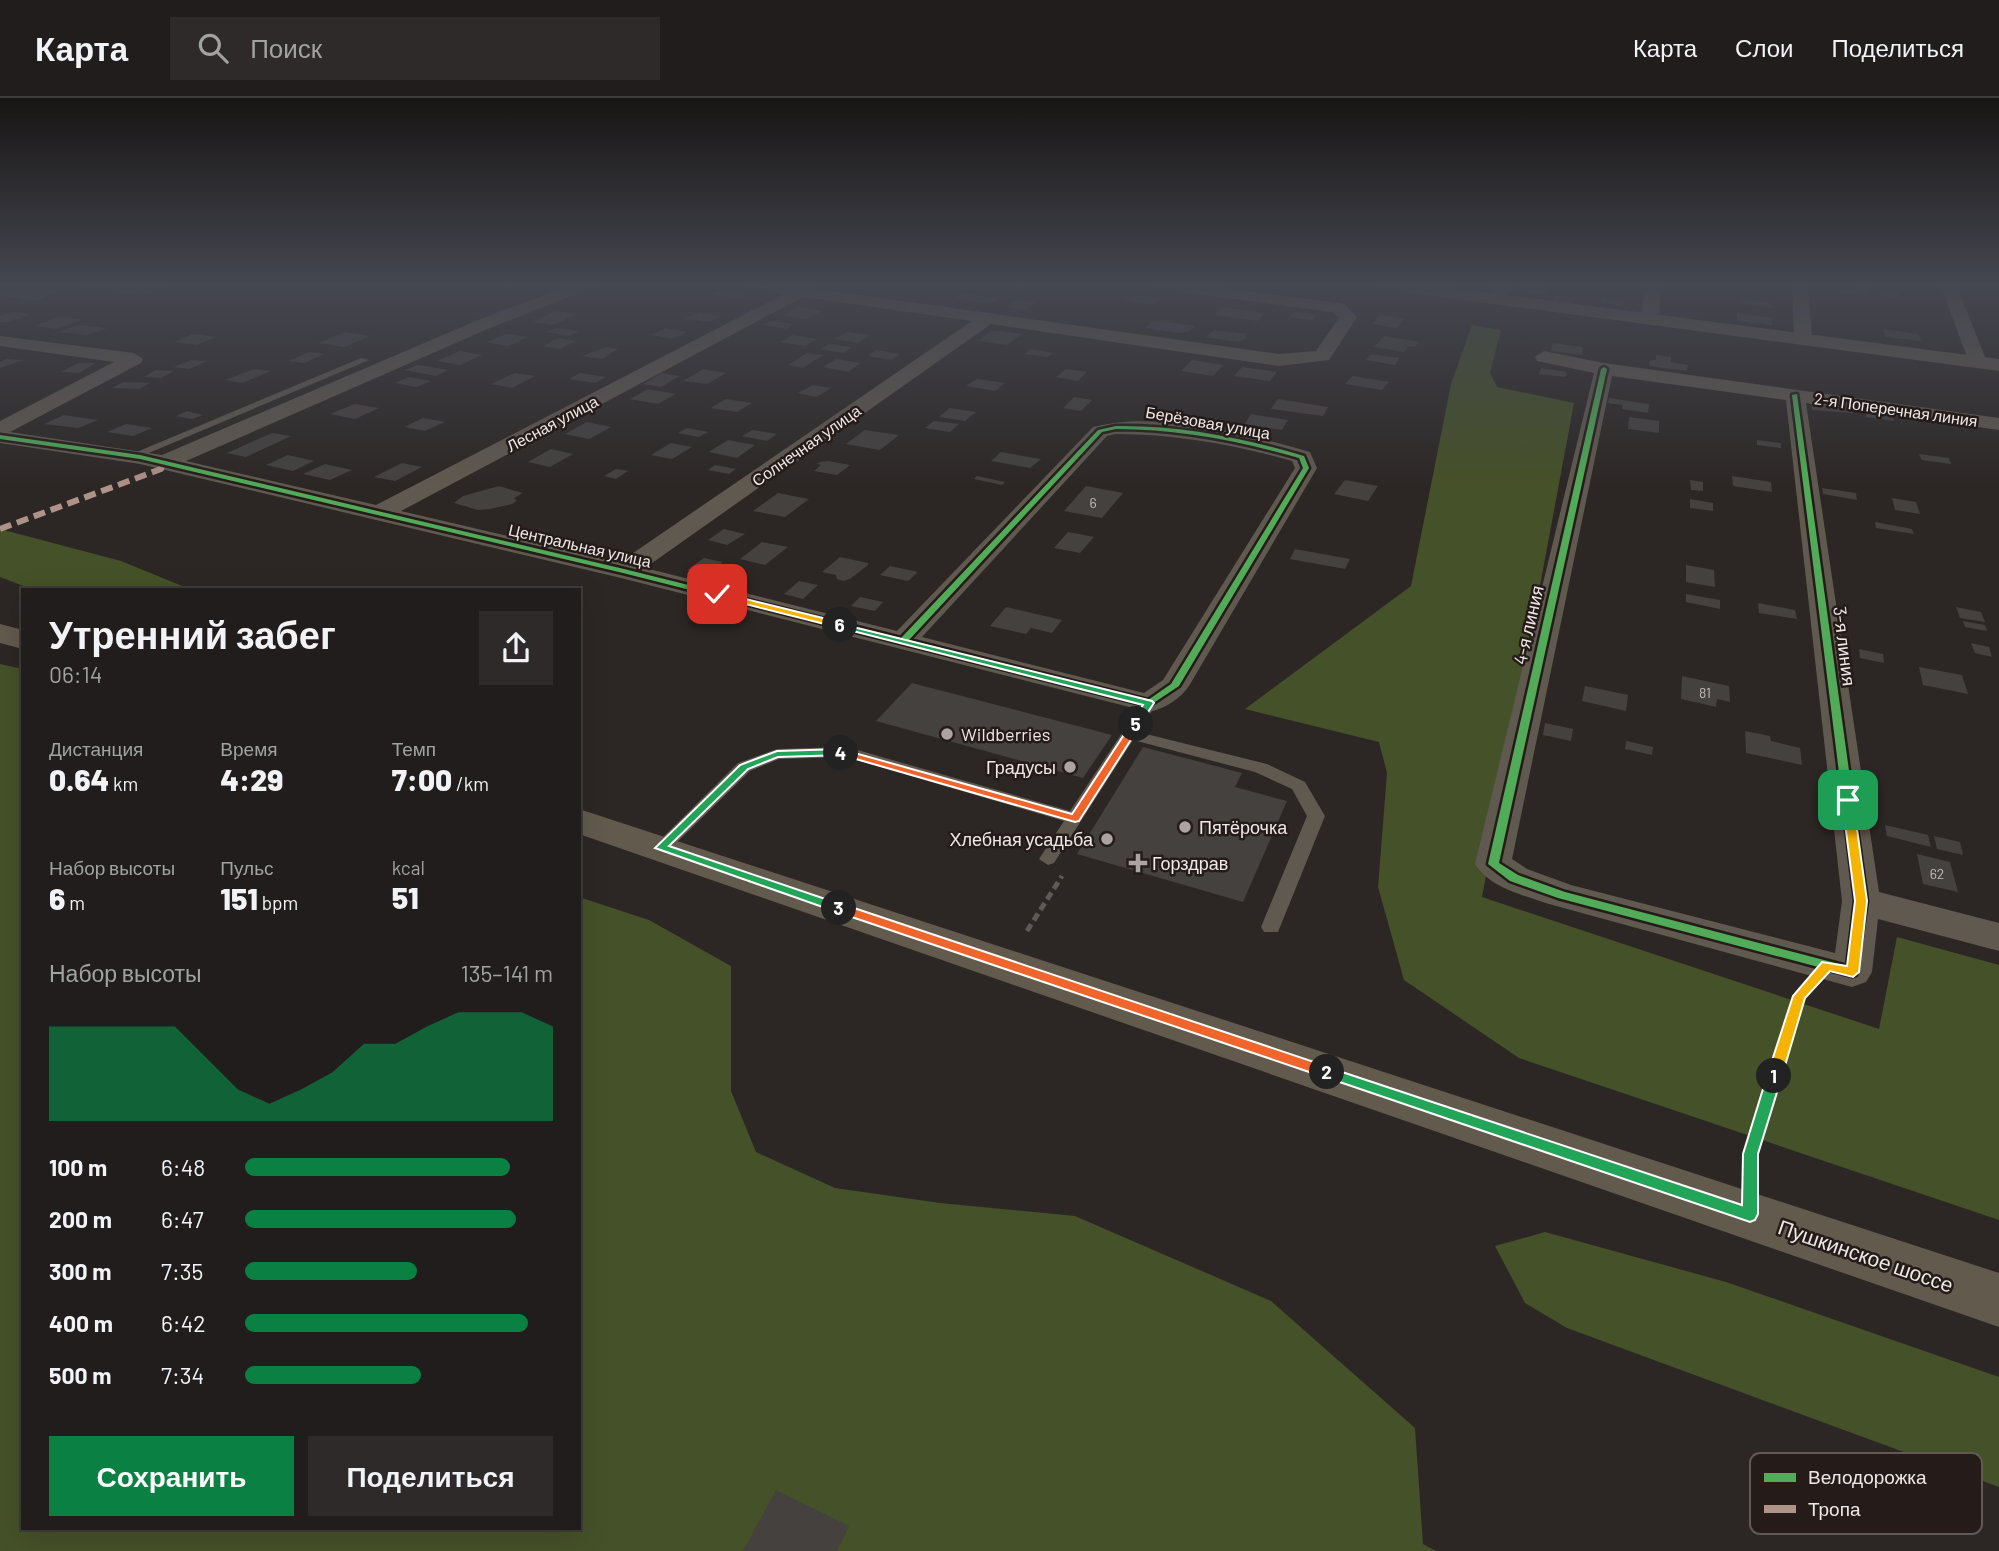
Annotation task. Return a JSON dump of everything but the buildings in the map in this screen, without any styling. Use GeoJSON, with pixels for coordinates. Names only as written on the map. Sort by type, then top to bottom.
{"type":"FeatureCollection","features":[{"type":"Feature","properties":{"kind":"main road"},"geometry":{"type":"LineString","coordinates":[[0,633],[21,639]]}},
{"type":"Feature","properties":{"kind":"main road","name":"Пушкинское шоссе"},"geometry":{"type":"LineString","coordinates":[[581,822],[1999,1300]]}},
{"type":"Feature","properties":{"kind":"street"},"geometry":{"type":"LineString","coordinates":[[0,429],[134,359],[80,352]]}},
{"type":"Feature","properties":{"kind":"street"},"geometry":{"type":"LineString","coordinates":[[163,463],[420,352]]}},
{"type":"Feature","properties":{"kind":"street","name":"Лесная улица"},"geometry":{"type":"LineString","coordinates":[[378,514],[686,352]]}},
{"type":"Feature","properties":{"kind":"street","name":"Солнечная улица"},"geometry":{"type":"LineString","coordinates":[[624,571],[939,352]]}},
{"type":"Feature","properties":{"kind":"street"},"geometry":{"type":"LineString","coordinates":[[1222,352],[1279,360],[1322,356],[1325,352]]}},
{"type":"Feature","properties":{"kind":"street"},"geometry":{"type":"LineString","coordinates":[[1900,352],[1999,365]]}},
{"type":"Feature","properties":{"kind":"street"},"geometry":{"type":"LineString","coordinates":[[1974,352],[1978,362]]}},
{"type":"Feature","properties":{"kind":"street","name":"2-я Поперечная линия"},"geometry":{"type":"LineString","coordinates":[[1544,358],[1604,369],[1999,424]]}},
{"type":"Feature","properties":{"kind":"street","name":"4-я линия"},"geometry":{"type":"LineString","coordinates":[[1604,369],[1493,864],[1514,878],[1563,895],[1827,965]]}},
{"type":"Feature","properties":{"kind":"street","name":"3-я линия"},"geometry":{"type":"LineString","coordinates":[[1795,395],[1861,901],[1853,972],[1827,965]]}},
{"type":"Feature","properties":{"kind":"street","name":"Берёзовая улица"},"geometry":{"type":"LineString","coordinates":[[903,641],[1100,431],[1112,426],[1137,425],[1277,449],[1302,457],[1306,468],[1174,686],[1149,703]]}},
{"type":"Feature","properties":{"kind":"street","name":"Центральная улица"},"geometry":{"type":"LineString","coordinates":[[0,437],[133,456],[624,571],[1149,703]]}},
{"type":"Feature","properties":{"kind":"street"},"geometry":{"type":"LineString","coordinates":[[1861,901],[1999,937]]}},
{"type":"Feature","properties":{"kind":"lane"},"geometry":{"type":"LineString","coordinates":[[133,456],[364,360]]}},
{"type":"Feature","properties":{"kind":"lane"},"geometry":{"type":"LineString","coordinates":[[1048,859],[1149,703]]}},
{"type":"Feature","properties":{"kind":"lane"},"geometry":{"type":"LineString","coordinates":[[1129,734],[1261,768],[1299,786],[1315,816],[1271,927]]}},
{"type":"Feature","properties":{"kind":"lane"},"geometry":{"type":"LineString","coordinates":[[660,848],[744,767],[777,754],[847,752],[1075,818]]}},
{"type":"Feature","properties":{"kind":"path"},"geometry":{"type":"LineString","coordinates":[[1027,932],[1068,866],[1048,859]]}},
{"type":"Feature","properties":{"kind":"path"},"geometry":{"type":"LineString","coordinates":[[1750,1214],[1750,1154],[1799,996],[1827,965]]}},
{"type":"Feature","properties":{"kind":"green space"},"geometry":{"type":"Polygon","coordinates":[[[1462,352],[1495,352],[1490,373],[1497,387],[1574,403],[1482,897],[1879,1029],[1897,937],[1999,965],[1999,1220],[1519,1058],[1404,980],[1378,887],[1387,773],[1379,742],[1245,709],[1411,586],[1451,384],[1462,352]]]}},
{"type":"Feature","properties":{"kind":"green space"},"geometry":{"type":"Polygon","coordinates":[[[0,529],[121,561],[187,588],[29,588],[0,577],[0,529]]]}},
{"type":"Feature","properties":{"kind":"green space"},"geometry":{"type":"Polygon","coordinates":[[[0,664],[21,669],[21,1530],[581,1530],[581,898],[649,920],[731,966],[731,1091],[756,1152],[835,1188],[940,1203],[1075,1216],[1271,1301],[1415,1428],[1423,1544],[1436,1551],[0,1551],[0,664]]]}},
{"type":"Feature","properties":{"kind":"green space"},"geometry":{"type":"Polygon","coordinates":[[[1545,1232],[1726,1282],[1999,1377],[1999,1487],[1982,1481],[1982,1453],[1907,1453],[1567,1328],[1525,1303],[1495,1246],[1545,1232]]]}},
{"type":"Feature","properties":{"kind":"marked path"},"geometry":{"type":"LineString","coordinates":[[0,529],[161,469],[163,463]]}},
{"type":"Feature","properties":{"kind":"cycle path"},"geometry":{"type":"LineString","coordinates":[[1604,369],[1493,864],[1514,878],[1562,895],[1852,972],[1861,901],[1795,395]]}},
{"type":"Feature","properties":{"kind":"cycle path"},"geometry":{"type":"LineString","coordinates":[[0,437],[140,457],[624,571],[1149,703],[1174,686],[1306,468],[1302,457],[1230,440],[1168,430],[1140,427],[1100,431],[903,641]]}},
{"type":"Feature","properties":{"kind":"place","name":"Wildberries"},"geometry":{"type":"Point","coordinates":[947,734]}},
{"type":"Feature","properties":{"kind":"place","name":"Градусы"},"geometry":{"type":"Point","coordinates":[1070,767]}},
{"type":"Feature","properties":{"kind":"place","name":"Пятёрочка"},"geometry":{"type":"Point","coordinates":[1185,827]}},
{"type":"Feature","properties":{"kind":"place","name":"Хлебная усадьба"},"geometry":{"type":"Point","coordinates":[1107,839]}},
{"type":"Feature","properties":{"kind":"place","name":"Горздрав"},"geometry":{"type":"Point","coordinates":[1138,863]}},
{"type":"Feature","properties":{"kind":"route"},"geometry":{"type":"LineString","coordinates":[[717,594],[1149,703],[1075,818],[847,752],[777,754],[744,767],[660,848],[1750,1214],[1750,1154],[1799,996],[1827,965],[1853,972],[1861,901],[1848,800]]}}]}
